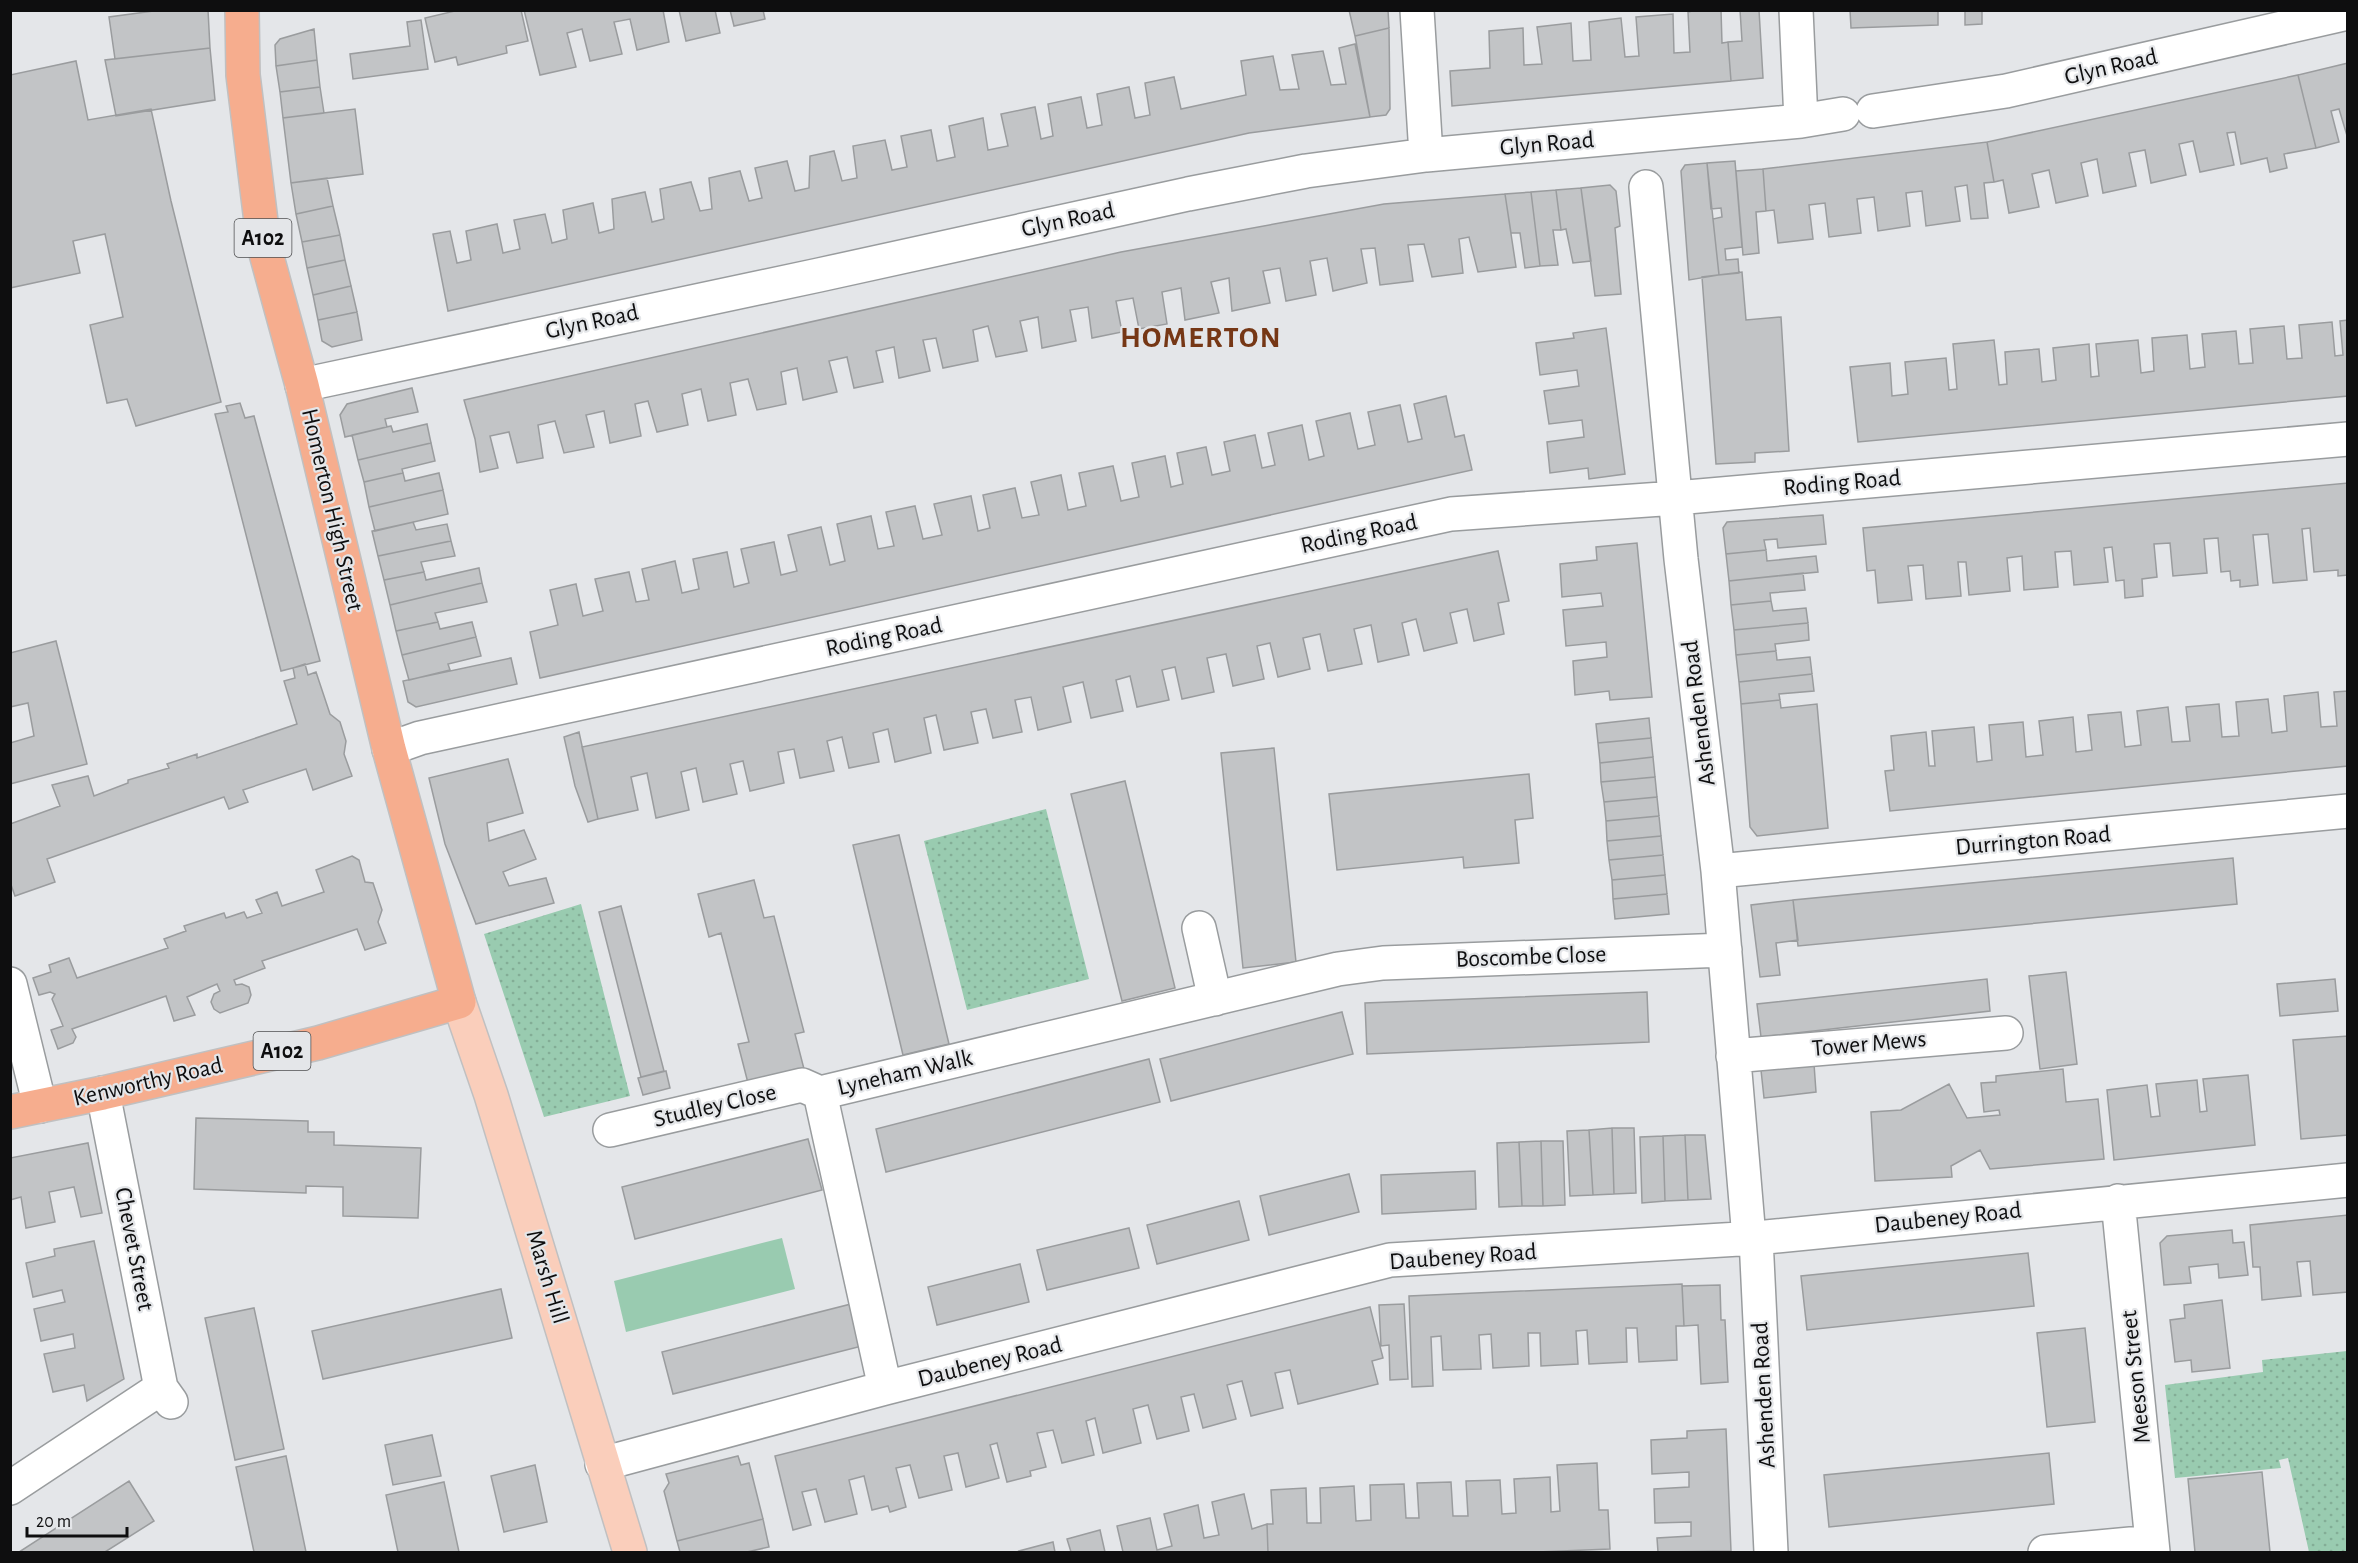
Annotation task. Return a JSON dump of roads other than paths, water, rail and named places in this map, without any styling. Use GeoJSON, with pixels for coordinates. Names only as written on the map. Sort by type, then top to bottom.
{"type":"FeatureCollection","features":[{"type":"Feature","properties":{"kind":"highway","name":"Homerton High Street"},"geometry":{"type":"LineString","coordinates":[[242,10],[243,75],[264,246],[302,384],[389,748],[459,1002]]}},
{"type":"Feature","properties":{"kind":"highway","name":"Kenworthy Road"},"geometry":{"type":"LineString","coordinates":[[25,1109],[318,1043],[459,1002]]}},
{"type":"Feature","properties":{"kind":"main road","name":"Marsh Hill"},"geometry":{"type":"LineString","coordinates":[[459,1002],[491,1095],[630,1552]]}},
{"type":"Feature","properties":{"kind":"street"},"geometry":{"type":"LineString","coordinates":[[1417,10],[1426,155]]}},
{"type":"Feature","properties":{"kind":"street"},"geometry":{"type":"LineString","coordinates":[[1796,10],[1801,121]]}},
{"type":"Feature","properties":{"kind":"street","name":"Glyn Road"},"geometry":{"type":"LineString","coordinates":[[302,384],[819,275],[1188,194],[1306,171],[1426,155],[1801,121],[2006,91],[2348,13]]}},
{"type":"Feature","properties":{"kind":"street","name":"Ashenden Road"},"geometry":{"type":"LineString","coordinates":[[1646,187],[1676,498],[1718,871],[1733,1056],[1753,1238],[1771,1552]]}},
{"type":"Feature","properties":{"kind":"street","name":"Roding Road"},"geometry":{"type":"LineString","coordinates":[[389,748],[420,738],[1451,514],[1676,498],[2348,439]]}},
{"type":"Feature","properties":{"kind":"street","name":"Durrington Road"},"geometry":{"type":"LineString","coordinates":[[1718,871],[2348,811]]}},
{"type":"Feature","properties":{"kind":"street"},"geometry":{"type":"LineString","coordinates":[[1199,928],[1215,999]]}},
{"type":"Feature","properties":{"kind":"street","name":"Boscombe Close"},"geometry":{"type":"LineString","coordinates":[[1338,969],[1383,963],[1725,950]]}},
{"type":"Feature","properties":{"kind":"street","name":"Lyneham Walk"},"geometry":{"type":"LineString","coordinates":[[885,1388],[820,1093],[1338,969]]}},
{"type":"Feature","properties":{"kind":"street"},"geometry":{"type":"LineString","coordinates":[[10,984],[25,1109]]}},
{"type":"Feature","properties":{"kind":"street","name":"Tower Mews"},"geometry":{"type":"LineString","coordinates":[[1733,1056],[2006,1033]]}},
{"type":"Feature","properties":{"kind":"street","name":"Studley Close"},"geometry":{"type":"LineString","coordinates":[[610,1130],[802,1085],[820,1093]]}},
{"type":"Feature","properties":{"kind":"street","name":"Chevet Street"},"geometry":{"type":"LineString","coordinates":[[10,1488],[166,1395],[104,1093]]}},
{"type":"Feature","properties":{"kind":"street","name":"Daubeney Road"},"geometry":{"type":"LineString","coordinates":[[602,1464],[885,1388],[1390,1260],[1753,1238],[2348,1180]]}},
{"type":"Feature","properties":{"kind":"street","name":"Meeson Street"},"geometry":{"type":"LineString","coordinates":[[2118,1201],[2152,1547]]}},
{"type":"Feature","properties":{"kind":"street"},"geometry":{"type":"LineString","coordinates":[[2045,1552],[2152,1547]]}},
{"type":"Feature","properties":{"kind":"district","name":"HOMERTON"},"geometry":{"type":"Point","coordinates":[1201,338]}}]}
